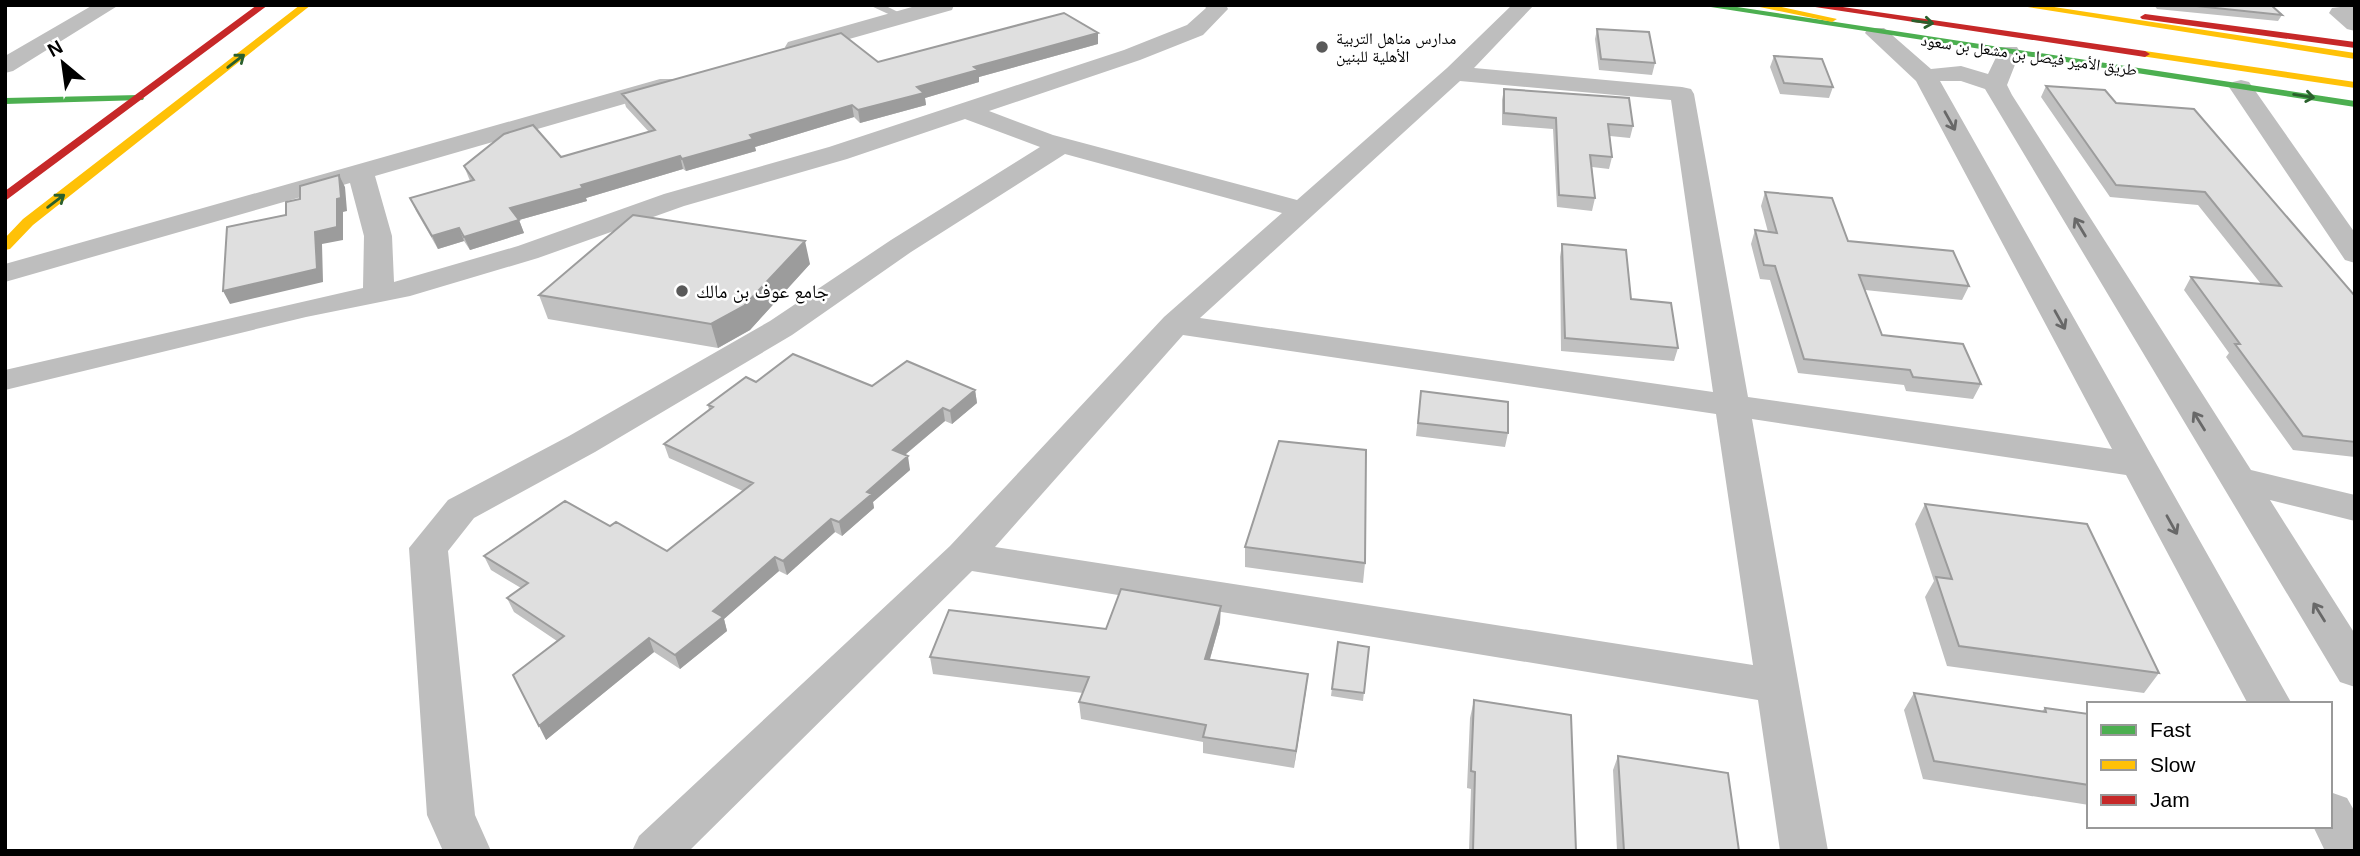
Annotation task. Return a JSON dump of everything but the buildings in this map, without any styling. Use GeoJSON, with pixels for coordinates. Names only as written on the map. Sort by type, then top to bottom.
{"type":"FeatureCollection","features":[{"type":"Feature","properties":{"kind":"main road"},"geometry":{"type":"LineString","coordinates":[[5,197],[263,5]]}},
{"type":"Feature","properties":{"kind":"main road"},"geometry":{"type":"LineString","coordinates":[[5,246],[28,222],[306,5]]}},
{"type":"Feature","properties":{"kind":"main road","name":"طريق الأمير فيصل بن مشعل بن سعود"},"geometry":{"type":"LineString","coordinates":[[1703,5],[2355,104]]}},
{"type":"Feature","properties":{"kind":"main road"},"geometry":{"type":"LineString","coordinates":[[1755,5],[2008,52],[2355,87]]}},
{"type":"Feature","properties":{"kind":"main road","name":"طريق الأمير فيصل بن مشعل بن سعود"},"geometry":{"type":"LineString","coordinates":[[1807,5],[2355,87]]}},
{"type":"Feature","properties":{"kind":"main road"},"geometry":{"type":"LineString","coordinates":[[2020,5],[2355,56]]}},
{"type":"Feature","properties":{"kind":"main road"},"geometry":{"type":"LineString","coordinates":[[2054,5],[2355,45]]}},
{"type":"Feature","properties":{"kind":"main road","name":"طريق الأمير فيصل بن مشعل بن سعود"},"geometry":{"type":"LineString","coordinates":[[2006,17],[2355,65]]}},
{"type":"Feature","properties":{"kind":"main road"},"geometry":{"type":"LineString","coordinates":[[5,101],[139,99]]}},
{"type":"Feature","properties":{"kind":"main road"},"geometry":{"type":"LineString","coordinates":[[85,119],[111,119]]}},
{"type":"Feature","properties":{"kind":"street"},"geometry":{"type":"LineString","coordinates":[[5,66],[109,5]]}},
{"type":"Feature","properties":{"kind":"street"},"geometry":{"type":"LineString","coordinates":[[771,55],[944,5]]}},
{"type":"Feature","properties":{"kind":"street"},"geometry":{"type":"LineString","coordinates":[[5,380],[293,311],[378,294],[528,252],[674,200],[838,153],[1132,55],[1195,30],[1217,9],[1214,5]]}},
{"type":"Feature","properties":{"kind":"street"},"geometry":{"type":"LineString","coordinates":[[656,851],[964,556],[1175,324],[1455,73],[1524,5]]}},
{"type":"Feature","properties":{"kind":"street"},"geometry":{"type":"LineString","coordinates":[[1876,33],[1926,77],[2269,702]]}},
{"type":"Feature","properties":{"kind":"street"},"geometry":{"type":"LineString","coordinates":[[1995,85],[2008,52]]}},
{"type":"Feature","properties":{"kind":"street"},"geometry":{"type":"LineString","coordinates":[[1926,77],[1949,71],[1971,74],[1995,85],[2355,670]]}},
{"type":"Feature","properties":{"kind":"street"},"geometry":{"type":"LineString","coordinates":[[1455,73],[1682,94],[1804,851]]}},
{"type":"Feature","properties":{"kind":"street"},"geometry":{"type":"LineString","coordinates":[[5,273],[691,77]]}},
{"type":"Feature","properties":{"kind":"street"},"geometry":{"type":"LineString","coordinates":[[2241,87],[2352,247]]}},
{"type":"Feature","properties":{"kind":"street"},"geometry":{"type":"LineString","coordinates":[[967,111],[1062,144],[1302,210]]}},
{"type":"Feature","properties":{"kind":"street"},"geometry":{"type":"LineString","coordinates":[[467,851],[451,815],[428,548],[461,509],[582,444],[781,328],[901,246],[1062,144]]}},
{"type":"Feature","properties":{"kind":"street"},"geometry":{"type":"LineString","coordinates":[[360,172],[378,236],[378,294]]}},
{"type":"Feature","properties":{"kind":"street"},"geometry":{"type":"LineString","coordinates":[[1175,324],[2140,465]]}},
{"type":"Feature","properties":{"kind":"street"},"geometry":{"type":"LineString","coordinates":[[2235,479],[2355,508]]}},
{"type":"Feature","properties":{"kind":"street"},"geometry":{"type":"LineString","coordinates":[[964,556],[1777,686]]}},
{"type":"Feature","properties":{"kind":"street"},"geometry":{"type":"LineString","coordinates":[[2332,817],[2351,851]]}},
{"type":"Feature","properties":{"kind":"lane"},"geometry":{"type":"LineString","coordinates":[[874,5],[903,17]]}},
{"type":"Feature","properties":{"kind":"traffic: fast"},"geometry":{"type":"LineString","coordinates":[[1703,5],[2355,104]]}},
{"type":"Feature","properties":{"kind":"traffic: fast"},"geometry":{"type":"LineString","coordinates":[[5,101],[139,98]]}},
{"type":"Feature","properties":{"kind":"traffic: slow"},"geometry":{"type":"LineString","coordinates":[[5,246],[28,222],[306,5]]}},
{"type":"Feature","properties":{"kind":"traffic: slow"},"geometry":{"type":"LineString","coordinates":[[1755,5],[1832,19]]}},
{"type":"Feature","properties":{"kind":"traffic: slow"},"geometry":{"type":"LineString","coordinates":[[2020,5],[2355,56]]}},
{"type":"Feature","properties":{"kind":"traffic: slow"},"geometry":{"type":"LineString","coordinates":[[2145,54],[2355,85]]}},
{"type":"Feature","properties":{"kind":"traffic: jam"},"geometry":{"type":"LineString","coordinates":[[5,197],[263,5]]}},
{"type":"Feature","properties":{"kind":"traffic: jam"},"geometry":{"type":"LineString","coordinates":[[1807,5],[2145,54]]}},
{"type":"Feature","properties":{"kind":"traffic: jam"},"geometry":{"type":"LineString","coordinates":[[2145,17],[2355,45]]}},
{"type":"Feature","properties":{"kind":"place","name":"مدارس مناهل التربية الأهلية للبنين"},"geometry":{"type":"Point","coordinates":[1322,47]}},
{"type":"Feature","properties":{"kind":"place","name":"جامع عوف بن مالك"},"geometry":{"type":"Point","coordinates":[682,291]}}]}
